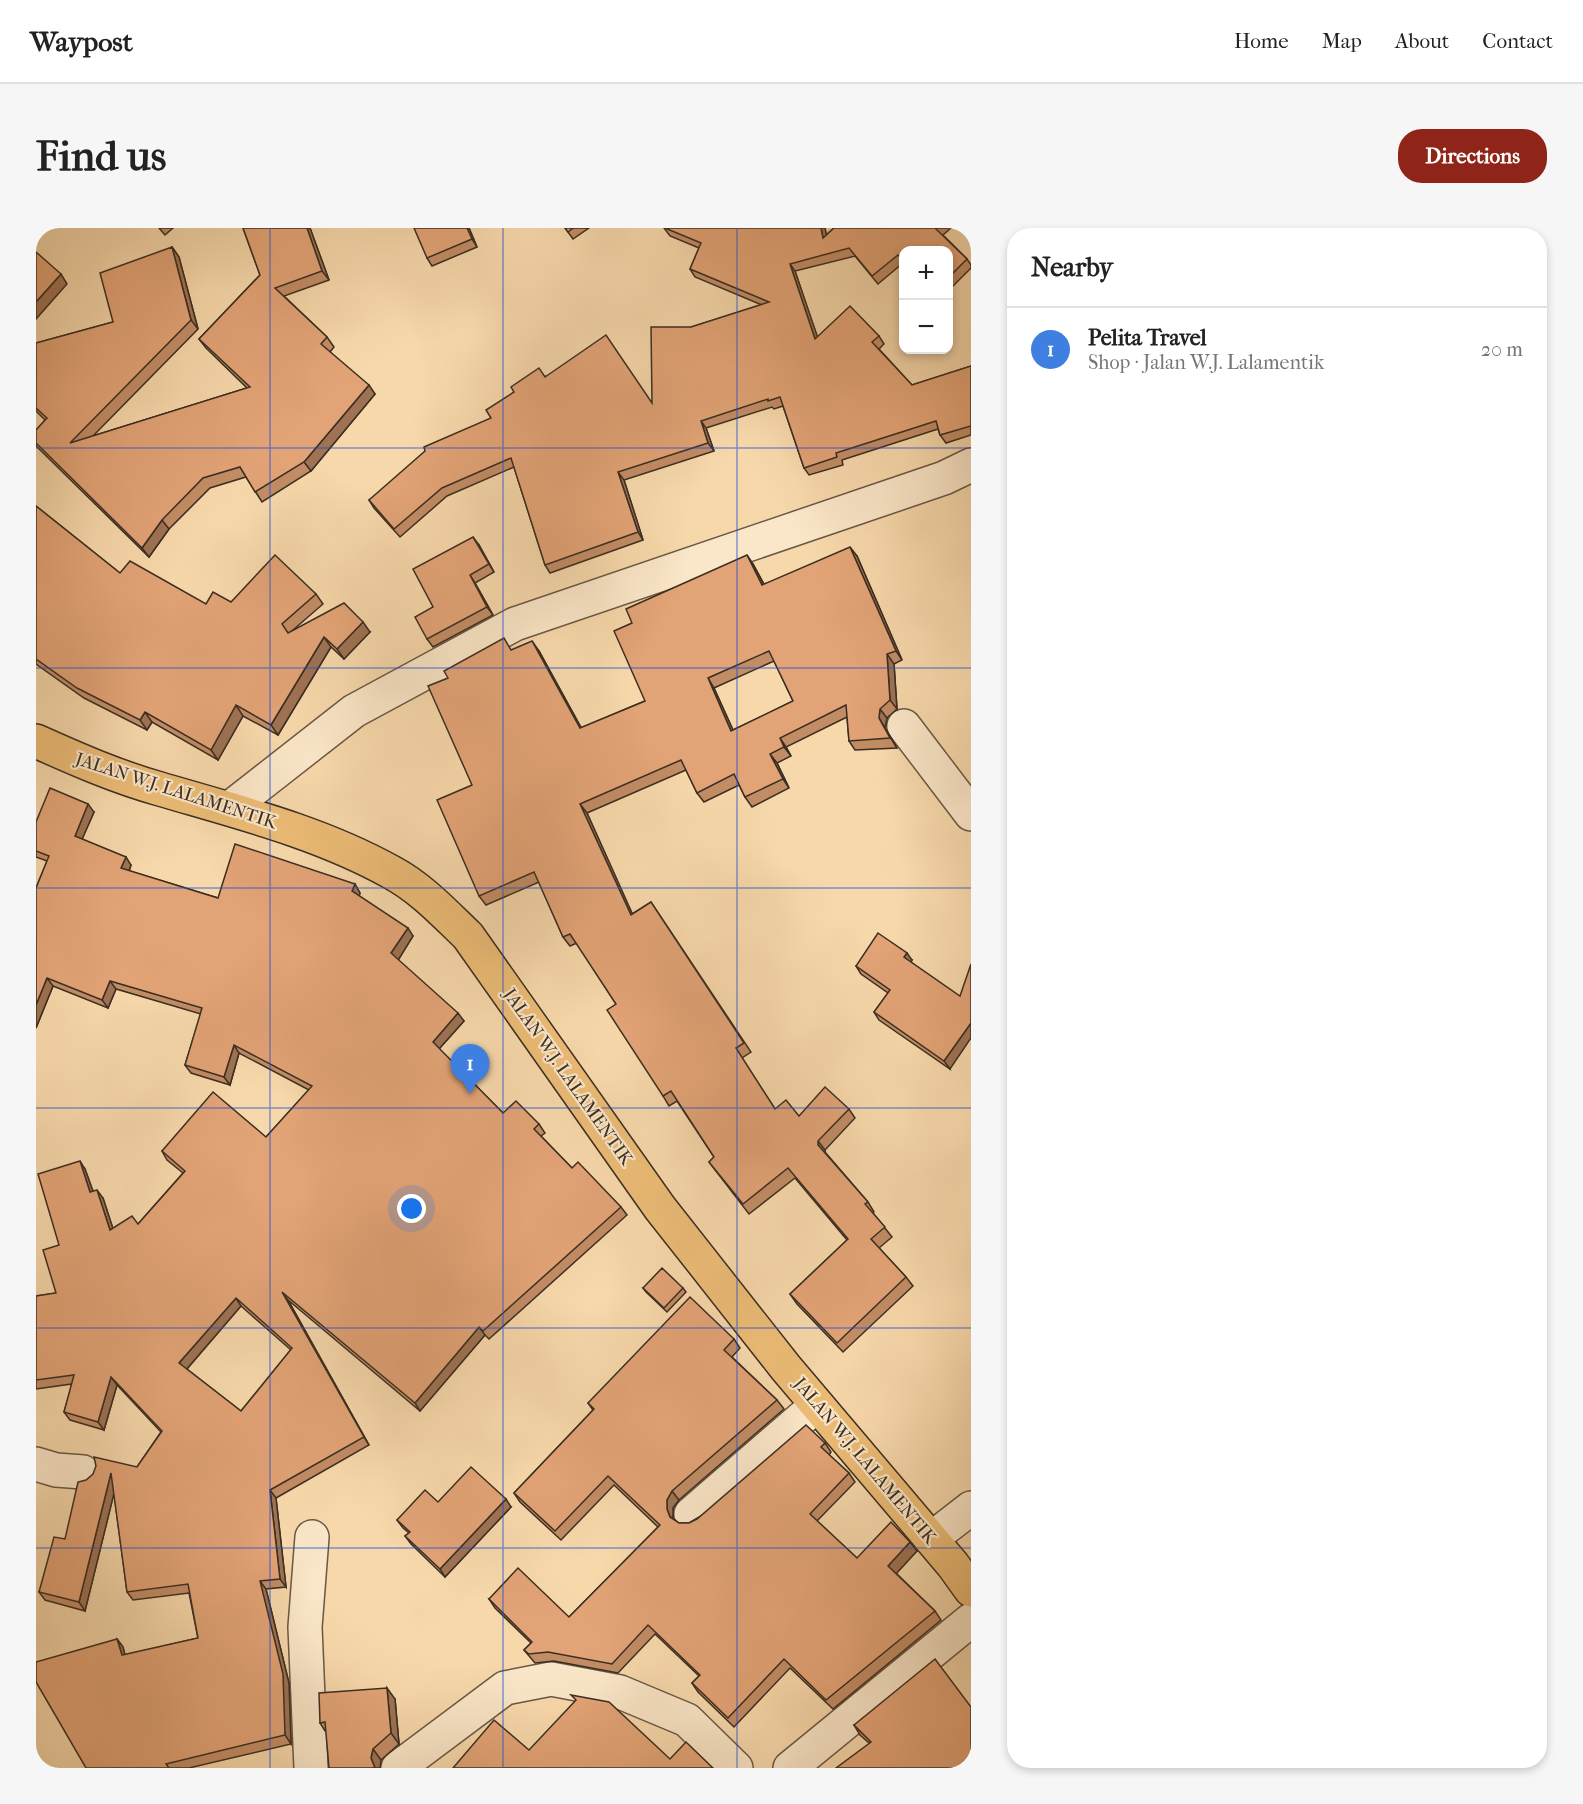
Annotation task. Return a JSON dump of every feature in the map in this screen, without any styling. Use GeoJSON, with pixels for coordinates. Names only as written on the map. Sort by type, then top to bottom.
{"type":"FeatureCollection","features":[{"type":"Feature","properties":{"kind":"main road","name":"JALAN W.J. LALAMENTIK"},"geometry":{"type":"LineString","coordinates":[[36,741],[158,788],[230,808],[355,854],[393,873],[430,899],[468,936],[660,1208],[817,1405],[931,1539],[971,1590]]}},
{"type":"Feature","properties":{"kind":"street"},"geometry":{"type":"LineString","coordinates":[[230,808],[354,711],[515,624],[944,478],[971,465]]}},
{"type":"Feature","properties":{"kind":"street"},"geometry":{"type":"LineString","coordinates":[[904,726],[971,814]]}},
{"type":"Feature","properties":{"kind":"street"},"geometry":{"type":"LineString","coordinates":[[691,1514],[817,1405]]}},
{"type":"Feature","properties":{"kind":"street"},"geometry":{"type":"LineString","coordinates":[[36,1464],[56,1470],[83,1472]]}},
{"type":"Feature","properties":{"kind":"street"},"geometry":{"type":"LineString","coordinates":[[931,1539],[971,1508]]}},
{"type":"Feature","properties":{"kind":"street"},"geometry":{"type":"LineString","coordinates":[[310,1768],[305,1627],[312,1537]]}},
{"type":"Feature","properties":{"kind":"street"},"geometry":{"type":"LineString","coordinates":[[790,1768],[971,1620]]}},
{"type":"Feature","properties":{"kind":"street"},"geometry":{"type":"LineString","coordinates":[[398,1768],[505,1688],[550,1679],[620,1692],[687,1720],[736,1768]]}},
{"type":"Feature","properties":{"kind":"building"},"geometry":{"type":"Polygon","coordinates":[[[243,228],[307,228],[322,271],[275,288],[327,337],[321,344],[369,385],[304,462],[255,492],[240,467],[203,478],[162,520],[142,548],[36,443],[36,430],[47,418],[36,408],[36,343],[113,322],[100,273],[172,247],[191,320],[70,443],[250,387],[199,339],[260,275],[243,228]]]}},
{"type":"Feature","properties":{"kind":"building"},"geometry":{"type":"Polygon","coordinates":[[[414,228],[467,228],[472,239],[427,258],[414,228]]]}},
{"type":"Feature","properties":{"kind":"building"},"geometry":{"type":"Polygon","coordinates":[[[665,228],[821,228],[823,238],[834,228],[937,228],[967,259],[953,273],[953,246],[899,246],[899,256],[872,276],[849,248],[790,264],[815,339],[850,306],[879,336],[872,342],[912,385],[971,366],[971,426],[940,435],[936,421],[836,453],[837,457],[804,468],[780,397],[768,401],[768,399],[701,421],[708,443],[618,472],[638,532],[545,565],[511,458],[442,488],[394,529],[369,500],[425,451],[424,447],[491,418],[486,410],[514,392],[511,387],[539,368],[545,377],[606,335],[652,403],[651,327],[691,327],[769,302],[690,269],[701,243],[665,228]]]}},
{"type":"Feature","properties":{"kind":"building"},"geometry":{"type":"Polygon","coordinates":[[[36,252],[61,274],[36,302],[36,252]]]}},
{"type":"Feature","properties":{"kind":"building"},"geometry":{"type":"Polygon","coordinates":[[[36,506],[120,573],[130,561],[206,604],[213,592],[231,602],[275,555],[316,594],[282,624],[288,633],[344,603],[363,622],[337,649],[324,637],[271,725],[236,705],[211,750],[145,712],[140,720],[77,688],[36,659],[36,506]]]}},
{"type":"Feature","properties":{"kind":"building"},"geometry":{"type":"Polygon","coordinates":[[[473,537],[489,564],[470,575],[487,607],[427,639],[415,617],[433,607],[413,569],[473,537]]]}},
{"type":"Feature","properties":{"kind":"building"},"geometry":{"type":"Polygon","coordinates":[[[850,547],[896,651],[887,654],[890,700],[880,709],[879,718],[890,738],[849,741],[846,705],[780,738],[784,747],[770,754],[783,779],[745,797],[734,774],[697,793],[681,760],[580,804],[631,915],[651,902],[744,1043],[736,1048],[775,1109],[786,1100],[799,1116],[825,1087],[849,1109],[818,1141],[818,1145],[868,1202],[865,1204],[885,1227],[871,1239],[906,1277],[837,1343],[790,1294],[848,1239],[788,1168],[743,1204],[709,1162],[714,1157],[671,1091],[663,1096],[607,1010],[616,1004],[570,934],[563,937],[534,872],[479,896],[437,800],[472,785],[428,686],[448,678],[444,671],[504,638],[511,650],[532,641],[580,728],[645,701],[614,631],[632,623],[626,609],[747,555],[762,585],[850,547]],[[769,651],[708,678],[731,731],[793,701],[769,651]]]}},
{"type":"Feature","properties":{"kind":"building"},"geometry":{"type":"Polygon","coordinates":[[[50,788],[88,804],[75,836],[126,857],[121,868],[218,898],[235,844],[355,884],[352,891],[408,928],[391,953],[458,1013],[433,1042],[503,1113],[516,1101],[539,1124],[534,1129],[572,1168],[578,1162],[621,1207],[483,1331],[479,1327],[415,1403],[282,1292],[364,1437],[270,1490],[280,1579],[260,1581],[283,1674],[285,1735],[166,1764],[169,1768],[86,1768],[36,1682],[36,1662],[117,1639],[122,1655],[198,1638],[188,1584],[127,1592],[111,1473],[79,1602],[39,1592],[54,1537],[65,1539],[78,1482],[86,1480],[93,1474],[96,1466],[94,1457],[137,1467],[162,1431],[111,1377],[98,1422],[64,1412],[74,1375],[36,1380],[36,1296],[56,1293],[43,1250],[59,1245],[38,1174],[80,1161],[90,1192],[97,1190],[110,1230],[132,1216],[138,1224],[185,1171],[162,1151],[213,1092],[266,1137],[312,1086],[234,1045],[224,1077],[185,1065],[202,1008],[110,981],[102,1000],[47,978],[36,1005],[36,888],[49,856],[36,851],[36,822],[50,788]],[[236,1298],[179,1363],[241,1411],[292,1348],[236,1298]]]}},
{"type":"Feature","properties":{"kind":"building"},"geometry":{"type":"Polygon","coordinates":[[[878,933],[907,953],[904,957],[960,996],[971,964],[971,1023],[944,1061],[874,1012],[890,990],[856,966],[878,933]]]}},
{"type":"Feature","properties":{"kind":"building"},"geometry":{"type":"Polygon","coordinates":[[[662,1268],[683,1288],[664,1308],[643,1288],[662,1268]]]}},
{"type":"Feature","properties":{"kind":"building"},"geometry":{"type":"Polygon","coordinates":[[[690,1297],[734,1339],[724,1350],[777,1400],[672,1491],[667,1500],[670,1517],[679,1523],[689,1523],[697,1519],[806,1425],[825,1443],[821,1447],[849,1473],[810,1514],[857,1558],[891,1522],[910,1542],[888,1566],[935,1611],[826,1700],[784,1659],[728,1718],[692,1683],[700,1675],[648,1625],[612,1664],[548,1652],[529,1654],[524,1650],[532,1642],[489,1599],[518,1568],[569,1617],[660,1525],[608,1476],[555,1531],[514,1493],[594,1409],[588,1403],[690,1297]]]}},
{"type":"Feature","properties":{"kind":"building"},"geometry":{"type":"Polygon","coordinates":[[[471,1467],[506,1499],[440,1569],[405,1536],[410,1532],[397,1520],[425,1490],[438,1502],[471,1467]]]}},
{"type":"Feature","properties":{"kind":"building"},"geometry":{"type":"Polygon","coordinates":[[[935,1659],[971,1707],[971,1768],[836,1768],[871,1742],[854,1725],[935,1659]]]}},
{"type":"Feature","properties":{"kind":"building"},"geometry":{"type":"Polygon","coordinates":[[[387,1688],[391,1733],[373,1749],[371,1758],[375,1768],[329,1768],[325,1722],[320,1723],[319,1693],[387,1688]]]}},
{"type":"Feature","properties":{"kind":"building"},"geometry":{"type":"Polygon","coordinates":[[[571,1695],[609,1702],[670,1759],[686,1742],[713,1768],[453,1768],[494,1720],[529,1750],[576,1700],[571,1695]]]}},
{"type":"Feature","properties":{"kind":"place","name":"Pelita Travel"},"geometry":{"type":"Point","coordinates":[470,1094]}}]}
